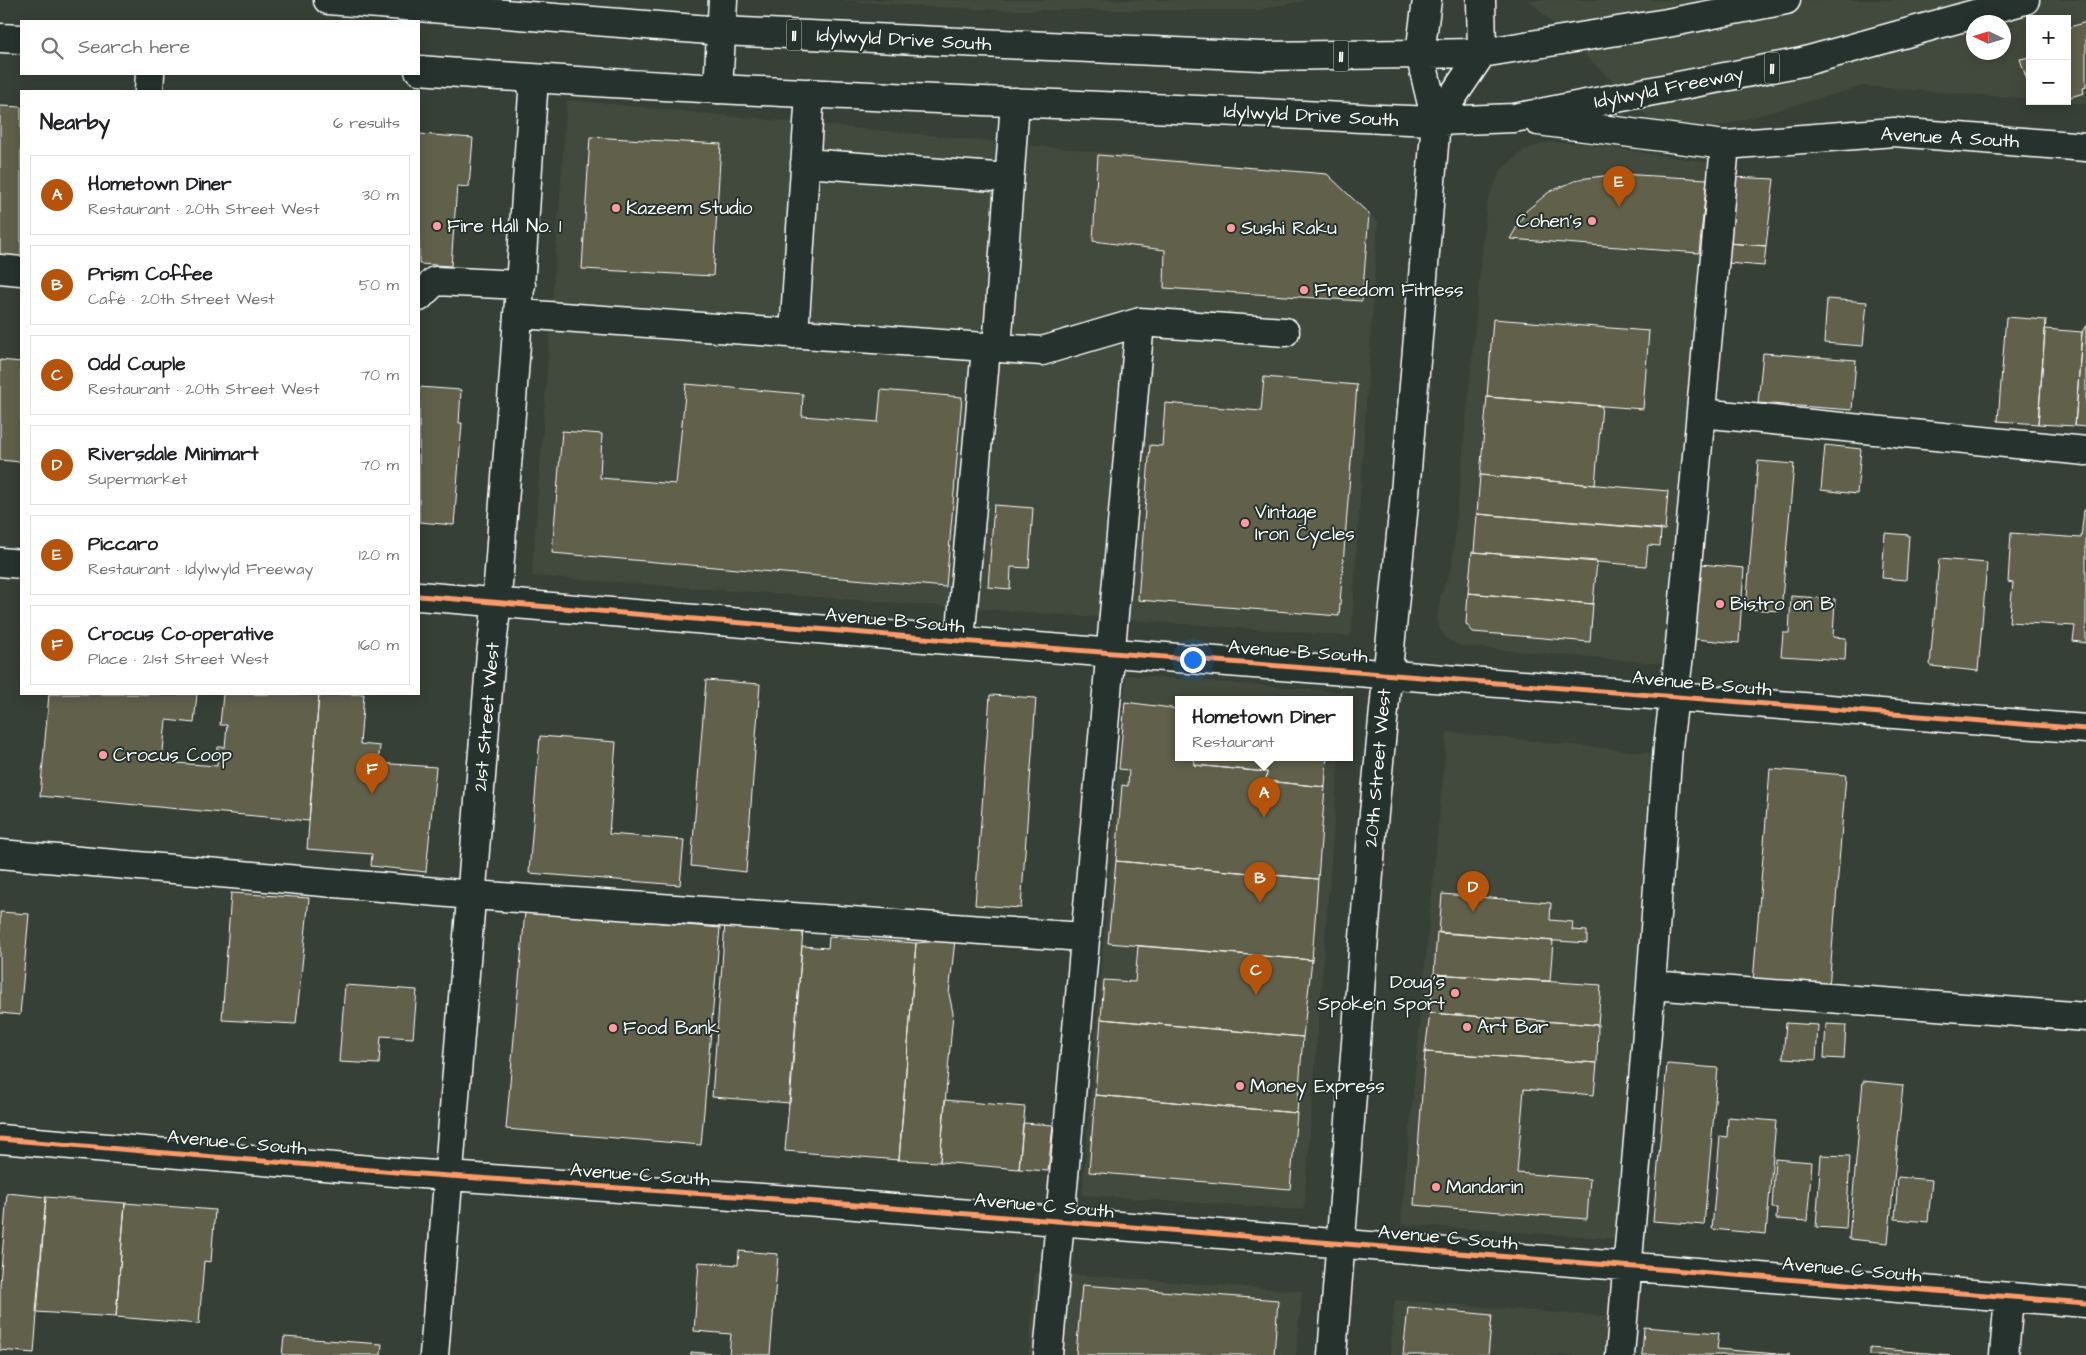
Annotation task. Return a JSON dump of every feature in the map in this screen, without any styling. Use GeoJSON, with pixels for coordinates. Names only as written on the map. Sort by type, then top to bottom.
{"type":"FeatureCollection","features":[{"type":"Feature","properties":{"kind":"street","name":"Idylwyld Drive South"},"geometry":{"type":"LineString","coordinates":[[328,0],[722,31],[1261,56],[1482,53]]}},
{"type":"Feature","properties":{"kind":"street"},"geometry":{"type":"LineString","coordinates":[[718,89],[723,0]]}},
{"type":"Feature","properties":{"kind":"street"},"geometry":{"type":"LineString","coordinates":[[1427,0],[1420,54],[1436,121]]}},
{"type":"Feature","properties":{"kind":"street"},"geometry":{"type":"LineString","coordinates":[[1436,121],[1482,53],[1481,0]]}},
{"type":"Feature","properties":{"kind":"street","name":"11"},"geometry":{"type":"LineString","coordinates":[[1482,53],[1667,23],[1786,0]]}},
{"type":"Feature","properties":{"kind":"street","name":"Idylwyld Freeway"},"geometry":{"type":"LineString","coordinates":[[1514,118],[1802,62],[2025,0]]}},
{"type":"Feature","properties":{"kind":"street"},"geometry":{"type":"LineString","coordinates":[[0,38],[20,39]]}},
{"type":"Feature","properties":{"kind":"street","name":"Idylwyld Drive South"},"geometry":{"type":"LineString","coordinates":[[420,70],[534,79],[718,89],[1436,121],[1514,118]]}},
{"type":"Feature","properties":{"kind":"street"},"geometry":{"type":"LineString","coordinates":[[149,90],[150,75]]}},
{"type":"Feature","properties":{"kind":"street","name":"21st Street West"},"geometry":{"type":"LineString","coordinates":[[434,1355],[491,652],[498,602],[500,549],[520,314],[534,79]]}},
{"type":"Feature","properties":{"kind":"street"},"geometry":{"type":"LineString","coordinates":[[794,334],[810,93]]}},
{"type":"Feature","properties":{"kind":"street"},"geometry":{"type":"LineString","coordinates":[[960,642],[1009,178],[1015,102]]}},
{"type":"Feature","properties":{"kind":"street","name":"Avenue A South"},"geometry":{"type":"LineString","coordinates":[[1514,118],[1725,145],[1894,132],[2086,147]]}},
{"type":"Feature","properties":{"kind":"street","name":"20th Street West"},"geometry":{"type":"LineString","coordinates":[[1332,1355],[1372,834],[1406,483],[1436,121]]}},
{"type":"Feature","properties":{"kind":"street"},"geometry":{"type":"LineString","coordinates":[[1620,1355],[1651,985],[1668,746],[1675,698],[1725,145]]}},
{"type":"Feature","properties":{"kind":"street"},"geometry":{"type":"LineString","coordinates":[[805,164],[1009,178]]}},
{"type":"Feature","properties":{"kind":"street"},"geometry":{"type":"LineString","coordinates":[[0,269],[20,271]]}},
{"type":"Feature","properties":{"kind":"street"},"geometry":{"type":"LineString","coordinates":[[420,297],[435,281],[521,285]]}},
{"type":"Feature","properties":{"kind":"street"},"geometry":{"type":"LineString","coordinates":[[520,314],[1042,351],[1140,322],[1285,332]]}},
{"type":"Feature","properties":{"kind":"street"},"geometry":{"type":"LineString","coordinates":[[1048,1355],[1140,322]]}},
{"type":"Feature","properties":{"kind":"street"},"geometry":{"type":"LineString","coordinates":[[1701,413],[2086,451]]}},
{"type":"Feature","properties":{"kind":"street"},"geometry":{"type":"LineString","coordinates":[[0,562],[20,564]]}},
{"type":"Feature","properties":{"kind":"street","name":"Avenue B South"},"geometry":{"type":"LineString","coordinates":[[420,596],[960,642],[2086,729]]}},
{"type":"Feature","properties":{"kind":"street"},"geometry":{"type":"LineString","coordinates":[[0,854],[472,895],[1084,937]]}},
{"type":"Feature","properties":{"kind":"street"},"geometry":{"type":"LineString","coordinates":[[1651,985],[2086,1016]]}},
{"type":"Feature","properties":{"kind":"street","name":"Avenue C South"},"geometry":{"type":"LineString","coordinates":[[0,1139],[448,1176],[1341,1244],[2086,1304]]}},
{"type":"Feature","properties":{"kind":"street"},"geometry":{"type":"LineString","coordinates":[[2004,1355],[2008,1297]]}},
{"type":"Feature","properties":{"kind":"shaded area"},"geometry":{"type":"Polygon","coordinates":[[[839,0],[1307,0],[1257,10],[1004,10],[839,0]]]}},
{"type":"Feature","properties":{"kind":"shaded area"},"geometry":{"type":"Polygon","coordinates":[[[1529,0],[2086,0],[2086,104],[2071,103],[2071,15],[2026,15],[2026,99],[1863,86],[1710,129],[1657,126],[1529,0]]]}},
{"type":"Feature","properties":{"kind":"shaded area"},"geometry":{"type":"Polygon","coordinates":[[[567,100],[1327,174],[1378,222],[1351,636],[532,576],[567,100]]]}},
{"type":"Feature","properties":{"kind":"shaded area"},"geometry":{"type":"Polygon","coordinates":[[[1548,142],[1585,144],[1712,163],[1669,664],[1460,646],[1447,639],[1440,630],[1437,619],[1441,594],[1452,566],[1487,202],[1501,170],[1524,150],[1548,142]]]}},
{"type":"Feature","properties":{"kind":"shaded area"},"geometry":{"type":"Polygon","coordinates":[[[1126,675],[1345,692],[1344,696],[1175,696],[1175,761],[1339,761],[1304,1210],[1082,1195],[1126,675]]]}},
{"type":"Feature","properties":{"kind":"shaded area"},"geometry":{"type":"Polygon","coordinates":[[[1447,732],[1651,753],[1619,1239],[1401,1224],[1447,732]]]}},
{"type":"Feature","properties":{"kind":"shaded area"},"geometry":{"type":"Polygon","coordinates":[[[1035,1272],[1302,1291],[1296,1355],[1029,1355],[1035,1272]]]}},
{"type":"Feature","properties":{"kind":"shaded area"},"geometry":{"type":"Polygon","coordinates":[[[1395,1300],[1611,1317],[1608,1355],[1390,1355],[1395,1300]]]}},
{"type":"Feature","properties":{"kind":"building"},"geometry":{"type":"Polygon","coordinates":[[[2086,22],[2086,87],[2083,88],[2084,93],[2071,97],[2071,60],[2071,27],[2086,22]]]}},
{"type":"Feature","properties":{"kind":"building"},"geometry":{"type":"Polygon","coordinates":[[[2026,58],[2026,77],[2020,59],[2026,58]]]}},
{"type":"Feature","properties":{"kind":"building"},"geometry":{"type":"Polygon","coordinates":[[[0,106],[20,107],[20,257],[0,255],[0,106]]]}},
{"type":"Feature","properties":{"kind":"building","name":"Fire Hall No. 1"},"geometry":{"type":"Polygon","coordinates":[[[420,134],[473,138],[469,187],[457,186],[451,266],[420,264],[420,134]]]}},
{"type":"Feature","properties":{"kind":"building"},"geometry":{"type":"Polygon","coordinates":[[[590,137],[721,144],[713,276],[582,269],[590,137]]]}},
{"type":"Feature","properties":{"kind":"building","name":"Sushi Raku"},"geometry":{"type":"Polygon","coordinates":[[[1098,155],[1327,174],[1369,214],[1362,301],[1164,288],[1165,250],[1093,241],[1098,155]]]}},
{"type":"Feature","properties":{"kind":"building"},"geometry":{"type":"Polygon","coordinates":[[[1620,174],[1707,179],[1699,253],[1510,239],[1526,211],[1549,192],[1579,179],[1620,174]]]}},
{"type":"Feature","properties":{"kind":"building"},"geometry":{"type":"Polygon","coordinates":[[[1731,177],[1774,179],[1766,246],[1728,243],[1731,177]]]}},
{"type":"Feature","properties":{"kind":"building"},"geometry":{"type":"Polygon","coordinates":[[[1728,243],[1766,246],[1764,266],[1727,263],[1728,243]]]}},
{"type":"Feature","properties":{"kind":"building"},"geometry":{"type":"Polygon","coordinates":[[[1827,299],[1867,302],[1863,346],[1824,343],[1827,299]]]}},
{"type":"Feature","properties":{"kind":"building"},"geometry":{"type":"Polygon","coordinates":[[[2006,317],[2046,320],[2038,424],[1998,421],[2006,317]]]}},
{"type":"Feature","properties":{"kind":"building"},"geometry":{"type":"Polygon","coordinates":[[[1493,319],[1649,331],[1643,409],[1487,397],[1493,319]]]}},
{"type":"Feature","properties":{"kind":"building"},"geometry":{"type":"Polygon","coordinates":[[[2086,325],[2086,427],[2075,426],[2082,332],[2086,325]]]}},
{"type":"Feature","properties":{"kind":"building"},"geometry":{"type":"Polygon","coordinates":[[[2045,329],[2082,332],[2075,426],[2038,424],[2045,329]]]}},
{"type":"Feature","properties":{"kind":"building"},"geometry":{"type":"Polygon","coordinates":[[[1763,353],[1856,360],[1852,410],[1758,403],[1763,353]]]}},
{"type":"Feature","properties":{"kind":"building"},"geometry":{"type":"Polygon","coordinates":[[[0,360],[20,362],[20,462],[0,460],[0,360]]]}},
{"type":"Feature","properties":{"kind":"building","name":"Vintage Iron Cycles"},"geometry":{"type":"Polygon","coordinates":[[[1264,377],[1357,385],[1339,616],[1138,600],[1150,445],[1162,446],[1165,403],[1261,411],[1264,377]]]}},
{"type":"Feature","properties":{"kind":"building"},"geometry":{"type":"Polygon","coordinates":[[[686,384],[803,394],[802,416],[878,422],[881,390],[962,397],[946,587],[552,553],[562,431],[602,434],[600,478],[676,484],[686,384]]]}},
{"type":"Feature","properties":{"kind":"building"},"geometry":{"type":"Polygon","coordinates":[[[420,387],[461,390],[459,423],[462,423],[454,525],[420,522],[420,387]]]}},
{"type":"Feature","properties":{"kind":"building"},"geometry":{"type":"Polygon","coordinates":[[[1487,397],[1602,406],[1595,485],[1480,475],[1487,397]]]}},
{"type":"Feature","properties":{"kind":"building"},"geometry":{"type":"Polygon","coordinates":[[[1825,445],[1861,449],[1857,494],[1821,490],[1825,445]]]}},
{"type":"Feature","properties":{"kind":"building"},"geometry":{"type":"Polygon","coordinates":[[[1758,461],[1794,464],[1781,611],[1746,609],[1758,461]]]}},
{"type":"Feature","properties":{"kind":"building"},"geometry":{"type":"Polygon","coordinates":[[[1480,475],[1668,491],[1665,530],[1477,514],[1480,475]]]}},
{"type":"Feature","properties":{"kind":"building"},"geometry":{"type":"Polygon","coordinates":[[[994,505],[1033,508],[1029,568],[1011,567],[1010,589],[988,587],[994,505]]]}},
{"type":"Feature","properties":{"kind":"building"},"geometry":{"type":"Polygon","coordinates":[[[2084,510],[2086,510],[2086,643],[2073,641],[2075,626],[2009,622],[2013,583],[2008,582],[2011,533],[2081,538],[2084,510]]]}},
{"type":"Feature","properties":{"kind":"building"},"geometry":{"type":"Polygon","coordinates":[[[1477,514],[1661,529],[1660,546],[1648,545],[1646,566],[1474,552],[1477,514]]]}},
{"type":"Feature","properties":{"kind":"building"},"geometry":{"type":"Polygon","coordinates":[[[1885,533],[1909,535],[1906,580],[1882,578],[1885,533]]]}},
{"type":"Feature","properties":{"kind":"building"},"geometry":{"type":"Polygon","coordinates":[[[1472,552],[1597,561],[1593,604],[1468,593],[1472,552]]]}},
{"type":"Feature","properties":{"kind":"building"},"geometry":{"type":"Polygon","coordinates":[[[1939,559],[1987,563],[1978,671],[1930,666],[1939,559]]]}},
{"type":"Feature","properties":{"kind":"building","name":"Bistro on B"},"geometry":{"type":"Polygon","coordinates":[[[1701,564],[1744,568],[1739,643],[1695,639],[1701,564]]]}},
{"type":"Feature","properties":{"kind":"building"},"geometry":{"type":"Polygon","coordinates":[[[1468,593],[1593,604],[1590,642],[1473,632],[1466,624],[1468,593]]]}},
{"type":"Feature","properties":{"kind":"building"},"geometry":{"type":"Polygon","coordinates":[[[1791,596],[1835,599],[1833,637],[1846,638],[1845,660],[1781,656],[1783,633],[1789,633],[1791,596]]]}},
{"type":"Feature","properties":{"kind":"building"},"geometry":{"type":"Polygon","coordinates":[[[706,680],[760,684],[746,872],[691,866],[706,680]]]}},
{"type":"Feature","properties":{"kind":"building","name":"Crocus Coop"},"geometry":{"type":"Polygon","coordinates":[[[49,695],[197,695],[194,723],[166,720],[162,762],[217,766],[218,747],[225,747],[227,725],[220,725],[223,695],[319,695],[309,821],[40,796],[49,695]]]}},
{"type":"Feature","properties":{"kind":"building"},"geometry":{"type":"Polygon","coordinates":[[[319,695],[364,695],[360,744],[380,746],[378,763],[436,767],[426,872],[371,866],[372,854],[307,849],[319,695]]]}},
{"type":"Feature","properties":{"kind":"building"},"geometry":{"type":"Polygon","coordinates":[[[990,695],[1036,698],[1021,908],[975,905],[990,695]]]}},
{"type":"Feature","properties":{"kind":"building"},"geometry":{"type":"Polygon","coordinates":[[[1125,702],[1175,708],[1175,761],[1194,761],[1194,765],[1267,772],[1266,781],[1325,787],[1318,879],[1116,861],[1122,785],[1128,786],[1129,770],[1119,769],[1125,702]]]}},
{"type":"Feature","properties":{"kind":"building"},"geometry":{"type":"Polygon","coordinates":[[[540,736],[616,742],[609,834],[684,840],[680,885],[529,873],[540,736]]]}},
{"type":"Feature","properties":{"kind":"building"},"geometry":{"type":"Polygon","coordinates":[[[1194,761],[1327,761],[1325,787],[1266,781],[1267,772],[1194,765],[1194,761]]]}},
{"type":"Feature","properties":{"kind":"building"},"geometry":{"type":"Polygon","coordinates":[[[1770,769],[1846,775],[1829,988],[1753,982],[1770,769]]]}},
{"type":"Feature","properties":{"kind":"building"},"geometry":{"type":"Polygon","coordinates":[[[1116,861],[1318,879],[1312,960],[1108,943],[1116,861]]]}},
{"type":"Feature","properties":{"kind":"building"},"geometry":{"type":"Polygon","coordinates":[[[231,893],[309,898],[296,1024],[222,1020],[231,893]]]}},
{"type":"Feature","properties":{"kind":"building"},"geometry":{"type":"Polygon","coordinates":[[[1442,894],[1551,903],[1550,920],[1573,922],[1572,930],[1587,931],[1587,943],[1439,933],[1442,894]]]}},
{"type":"Feature","properties":{"kind":"building","name":"Food Bank"},"geometry":{"type":"Polygon","coordinates":[[[525,911],[720,928],[701,1145],[506,1129],[525,911]]]}},
{"type":"Feature","properties":{"kind":"building"},"geometry":{"type":"Polygon","coordinates":[[[0,912],[29,914],[20,1015],[0,1013],[0,912]]]}},
{"type":"Feature","properties":{"kind":"building"},"geometry":{"type":"Polygon","coordinates":[[[725,924],[803,930],[790,1103],[712,1097],[725,924]]]}},
{"type":"Feature","properties":{"kind":"building"},"geometry":{"type":"Polygon","coordinates":[[[1437,932],[1553,941],[1550,981],[1434,974],[1437,932]]]}},
{"type":"Feature","properties":{"kind":"building"},"geometry":{"type":"Polygon","coordinates":[[[829,937],[916,943],[899,1160],[785,1151],[802,946],[828,948],[829,937]]]}},
{"type":"Feature","properties":{"kind":"building"},"geometry":{"type":"Polygon","coordinates":[[[955,940],[949,994],[953,1013],[940,1162],[899,1160],[916,943],[955,940]]]}},
{"type":"Feature","properties":{"kind":"building"},"geometry":{"type":"Polygon","coordinates":[[[1138,946],[1312,960],[1303,1037],[1101,1019],[1104,980],[1135,982],[1138,946]]]}},
{"type":"Feature","properties":{"kind":"building"},"geometry":{"type":"Polygon","coordinates":[[[1434,974],[1601,985],[1598,1025],[1430,1013],[1434,974]]]}},
{"type":"Feature","properties":{"kind":"building"},"geometry":{"type":"Polygon","coordinates":[[[345,985],[417,990],[413,1038],[381,1036],[379,1064],[339,1062],[345,985]]]}},
{"type":"Feature","properties":{"kind":"building"},"geometry":{"type":"Polygon","coordinates":[[[1430,1013],[1598,1025],[1597,1063],[1425,1052],[1430,1013]]]}},
{"type":"Feature","properties":{"kind":"building"},"geometry":{"type":"Polygon","coordinates":[[[1101,1019],[1303,1037],[1297,1113],[1095,1095],[1101,1019]]]}},
{"type":"Feature","properties":{"kind":"building"},"geometry":{"type":"Polygon","coordinates":[[[1786,1023],[1818,1025],[1816,1060],[1783,1058],[1786,1023]]]}},
{"type":"Feature","properties":{"kind":"building"},"geometry":{"type":"Polygon","coordinates":[[[1826,1024],[1846,1025],[1844,1059],[1824,1058],[1826,1024]]]}},
{"type":"Feature","properties":{"kind":"building"},"geometry":{"type":"Polygon","coordinates":[[[1425,1052],[1597,1063],[1594,1095],[1524,1089],[1517,1173],[1590,1179],[1587,1219],[1414,1205],[1425,1052]]]}},
{"type":"Feature","properties":{"kind":"building"},"geometry":{"type":"Polygon","coordinates":[[[1667,1064],[1718,1068],[1704,1225],[1653,1221],[1667,1064]]]}},
{"type":"Feature","properties":{"kind":"building"},"geometry":{"type":"Polygon","coordinates":[[[1863,1081],[1903,1085],[1888,1243],[1849,1239],[1863,1081]]]}},
{"type":"Feature","properties":{"kind":"building"},"geometry":{"type":"Polygon","coordinates":[[[1095,1095],[1297,1113],[1290,1189],[1089,1172],[1095,1095]]]}},
{"type":"Feature","properties":{"kind":"building"},"geometry":{"type":"Polygon","coordinates":[[[945,1100],[1025,1107],[1019,1169],[940,1162],[945,1100]]]}},
{"type":"Feature","properties":{"kind":"building"},"geometry":{"type":"Polygon","coordinates":[[[1728,1117],[1776,1121],[1766,1234],[1712,1229],[1720,1136],[1727,1137],[1728,1117]]]}},
{"type":"Feature","properties":{"kind":"building"},"geometry":{"type":"Polygon","coordinates":[[[1023,1123],[1053,1125],[1048,1171],[1019,1169],[1023,1123]]]}},
{"type":"Feature","properties":{"kind":"building"},"geometry":{"type":"Polygon","coordinates":[[[1821,1155],[1850,1156],[1846,1229],[1816,1227],[1821,1155]]]}},
{"type":"Feature","properties":{"kind":"building"},"geometry":{"type":"Polygon","coordinates":[[[1775,1159],[1812,1162],[1807,1221],[1776,1219],[1777,1208],[1772,1208],[1775,1159]]]}},
{"type":"Feature","properties":{"kind":"building"},"geometry":{"type":"Polygon","coordinates":[[[1898,1177],[1932,1180],[1928,1222],[1895,1219],[1898,1177]]]}},
{"type":"Feature","properties":{"kind":"building"},"geometry":{"type":"Polygon","coordinates":[[[7,1193],[46,1197],[34,1353],[0,1350],[0,1284],[7,1193]]]}},
{"type":"Feature","properties":{"kind":"building"},"geometry":{"type":"Polygon","coordinates":[[[46,1197],[125,1203],[116,1317],[36,1312],[46,1197]]]}},
{"type":"Feature","properties":{"kind":"building"},"geometry":{"type":"Polygon","coordinates":[[[125,1203],[215,1210],[211,1262],[204,1261],[199,1324],[116,1317],[125,1203]]]}},
{"type":"Feature","properties":{"kind":"building"},"geometry":{"type":"Polygon","coordinates":[[[739,1251],[778,1254],[770,1355],[729,1355],[731,1334],[694,1331],[699,1262],[738,1265],[739,1251]]]}},
{"type":"Feature","properties":{"kind":"building"},"geometry":{"type":"Polygon","coordinates":[[[1082,1285],[1278,1300],[1274,1355],[1076,1355],[1082,1285]]]}},
{"type":"Feature","properties":{"kind":"building"},"geometry":{"type":"Polygon","coordinates":[[[1408,1307],[1492,1315],[1488,1355],[1403,1355],[1408,1307]]]}},
{"type":"Feature","properties":{"kind":"building"},"geometry":{"type":"Polygon","coordinates":[[[1644,1327],[1719,1333],[1717,1349],[1789,1355],[1642,1355],[1644,1327]]]}},
{"type":"Feature","properties":{"kind":"building"},"geometry":{"type":"Polygon","coordinates":[[[284,1337],[382,1344],[381,1355],[282,1355],[284,1337]]]}},
{"type":"Feature","properties":{"kind":"building"},"geometry":{"type":"Polygon","coordinates":[[[1870,1348],[1950,1355],[1870,1355],[1870,1348]]]}},
{"type":"Feature","properties":{"kind":"building"},"geometry":{"type":"Polygon","coordinates":[[[691,1352],[729,1355],[691,1355],[691,1352]]]}},
{"type":"Feature","properties":{"kind":"cycle path"},"geometry":{"type":"LineString","coordinates":[[420,596],[960,641],[2086,729]]}},
{"type":"Feature","properties":{"kind":"cycle path"},"geometry":{"type":"LineString","coordinates":[[0,1139],[407,1173],[818,1202],[2086,1303]]}},
{"type":"Feature","properties":{"kind":"place","name":"Piccaro"},"geometry":{"type":"Point","coordinates":[1619,207]}},
{"type":"Feature","properties":{"kind":"place","name":"Kazeem Studio"},"geometry":{"type":"Point","coordinates":[616,208]}},
{"type":"Feature","properties":{"kind":"place","name":"Cohen's"},"geometry":{"type":"Point","coordinates":[1592,221]}},
{"type":"Feature","properties":{"kind":"place","name":"Fire Hall No. 1"},"geometry":{"type":"Point","coordinates":[437,226]}},
{"type":"Feature","properties":{"kind":"place","name":"Sushi Raku"},"geometry":{"type":"Point","coordinates":[1231,228]}},
{"type":"Feature","properties":{"kind":"place","name":"Freedom Fitness"},"geometry":{"type":"Point","coordinates":[1304,290]}},
{"type":"Feature","properties":{"kind":"place","name":"Vintage Iron Cycles"},"geometry":{"type":"Point","coordinates":[1245,523]}},
{"type":"Feature","properties":{"kind":"place","name":"Bistro on B"},"geometry":{"type":"Point","coordinates":[1720,604]}},
{"type":"Feature","properties":{"kind":"place","name":"Crocus Coop"},"geometry":{"type":"Point","coordinates":[103,755]}},
{"type":"Feature","properties":{"kind":"place","name":"Crocus Co-operative"},"geometry":{"type":"Point","coordinates":[372,794]}},
{"type":"Feature","properties":{"kind":"place","name":"Hometown Diner"},"geometry":{"type":"Point","coordinates":[1264,818]}},
{"type":"Feature","properties":{"kind":"place","name":"Prism Coffee"},"geometry":{"type":"Point","coordinates":[1260,903]}},
{"type":"Feature","properties":{"kind":"place","name":"Riversdale Minimart"},"geometry":{"type":"Point","coordinates":[1473,912]}},
{"type":"Feature","properties":{"kind":"place","name":"Doug's Spoke'n Sport"},"geometry":{"type":"Point","coordinates":[1455,993]}},
{"type":"Feature","properties":{"kind":"place","name":"Odd Couple"},"geometry":{"type":"Point","coordinates":[1256,995]}},
{"type":"Feature","properties":{"kind":"place","name":"Art Bar"},"geometry":{"type":"Point","coordinates":[1467,1027]}},
{"type":"Feature","properties":{"kind":"place","name":"Food Bank"},"geometry":{"type":"Point","coordinates":[613,1028]}},
{"type":"Feature","properties":{"kind":"place","name":"Money Express"},"geometry":{"type":"Point","coordinates":[1240,1086]}},
{"type":"Feature","properties":{"kind":"place","name":"Mandarin"},"geometry":{"type":"Point","coordinates":[1436,1187]}}]}
